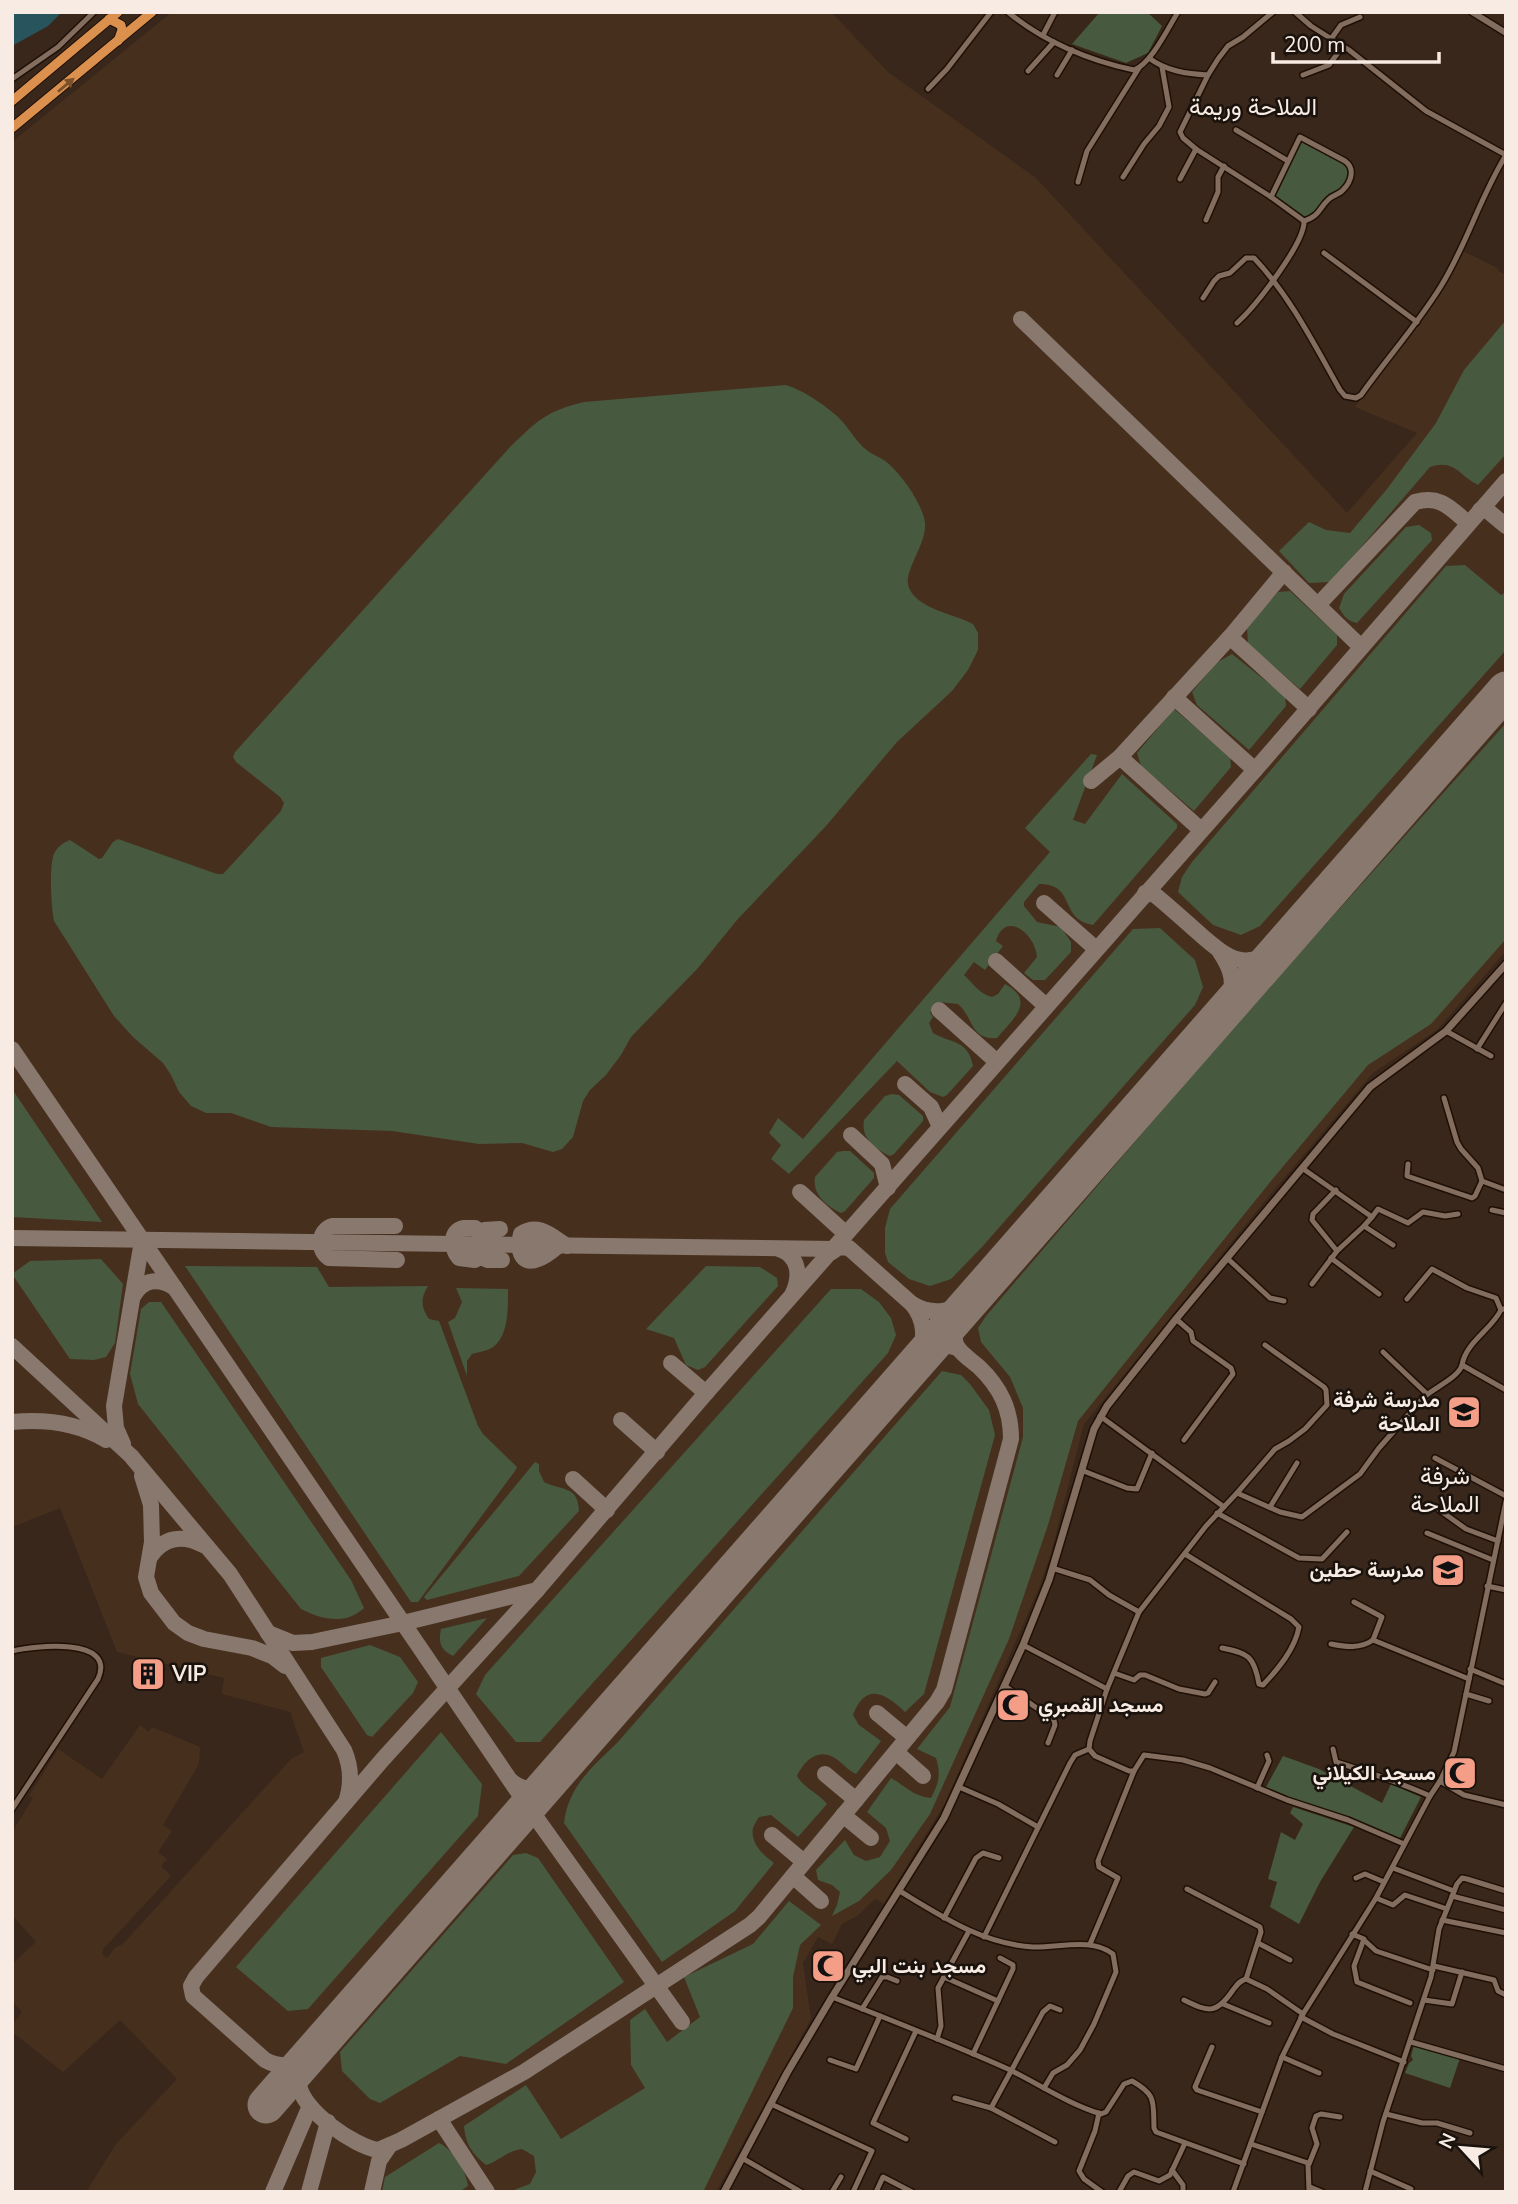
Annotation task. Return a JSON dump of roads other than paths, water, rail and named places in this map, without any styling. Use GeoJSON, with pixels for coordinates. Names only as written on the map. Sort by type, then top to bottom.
{"type":"FeatureCollection","features":[{"type":"Feature","properties":{"kind":"highway"},"geometry":{"type":"LineString","coordinates":[[12,101],[118,12]]}},
{"type":"Feature","properties":{"kind":"highway"},"geometry":{"type":"LineString","coordinates":[[12,128],[152,12]]}},
{"type":"Feature","properties":{"kind":"highway"},"geometry":{"type":"LineString","coordinates":[[109,19],[122,27],[117,43]]}},
{"type":"Feature","properties":{"kind":"main road"},"geometry":{"type":"LineString","coordinates":[[724,2192],[832,1997],[944,1818],[1023,1646],[1052,1568],[1100,1416],[1176,1319],[1375,1081],[1446,1031],[1505,966]]}},
{"type":"Feature","properties":{"kind":"street"},"geometry":{"type":"LineString","coordinates":[[12,79],[58,47],[94,12]]}},
{"type":"Feature","properties":{"kind":"street"},"geometry":{"type":"LineString","coordinates":[[928,89],[991,12]]}},
{"type":"Feature","properties":{"kind":"street"},"geometry":{"type":"LineString","coordinates":[[1008,12],[1072,50],[1131,69],[1139,68]]}},
{"type":"Feature","properties":{"kind":"street"},"geometry":{"type":"LineString","coordinates":[[1043,35],[1055,12]]}},
{"type":"Feature","properties":{"kind":"street"},"geometry":{"type":"LineString","coordinates":[[1078,182],[1087,151],[1178,12]]}},
{"type":"Feature","properties":{"kind":"street"},"geometry":{"type":"LineString","coordinates":[[1237,323],[1273,280],[1304,231],[1304,221],[1272,197],[1196,149],[1180,132],[1208,75],[1228,46],[1273,12]]}},
{"type":"Feature","properties":{"kind":"street"},"geometry":{"type":"LineString","coordinates":[[1203,298],[1219,276],[1230,273],[1248,257],[1255,260],[1296,312],[1340,390],[1351,398],[1361,396],[1441,286],[1506,155],[1439,120],[1295,12]]}},
{"type":"Feature","properties":{"kind":"street"},"geometry":{"type":"LineString","coordinates":[[1472,12],[1506,33]]}},
{"type":"Feature","properties":{"kind":"street"},"geometry":{"type":"LineString","coordinates":[[1484,20],[1489,12]]}},
{"type":"Feature","properties":{"kind":"street"},"geometry":{"type":"LineString","coordinates":[[1331,39],[1341,25],[1360,17]]}},
{"type":"Feature","properties":{"kind":"street"},"geometry":{"type":"LineString","coordinates":[[1028,71],[1054,41]]}},
{"type":"Feature","properties":{"kind":"street"},"geometry":{"type":"LineString","coordinates":[[1303,75],[1329,65],[1343,46]]}},
{"type":"Feature","properties":{"kind":"street"},"geometry":{"type":"LineString","coordinates":[[1057,75],[1072,50]]}},
{"type":"Feature","properties":{"kind":"street"},"geometry":{"type":"LineString","coordinates":[[1149,58],[1162,67],[1208,75]]}},
{"type":"Feature","properties":{"kind":"street"},"geometry":{"type":"LineString","coordinates":[[1123,177],[1159,126],[1168,107],[1162,67]]}},
{"type":"Feature","properties":{"kind":"street"},"geometry":{"type":"LineString","coordinates":[[1236,130],[1289,161]]}},
{"type":"Feature","properties":{"kind":"street"},"geometry":{"type":"LineString","coordinates":[[1272,197],[1298,139],[1302,137],[1345,160],[1352,172],[1344,190],[1329,198],[1319,214],[1304,221]]}},
{"type":"Feature","properties":{"kind":"street"},"geometry":{"type":"LineString","coordinates":[[1180,179],[1196,149]]}},
{"type":"Feature","properties":{"kind":"street"},"geometry":{"type":"LineString","coordinates":[[1206,220],[1218,191],[1218,177],[1224,166]]}},
{"type":"Feature","properties":{"kind":"street"},"geometry":{"type":"LineString","coordinates":[[1324,253],[1417,322]]}},
{"type":"Feature","properties":{"kind":"street"},"geometry":{"type":"LineString","coordinates":[[1477,1049],[1506,1003]]}},
{"type":"Feature","properties":{"kind":"street"},"geometry":{"type":"LineString","coordinates":[[1446,1031],[1492,1056]]}},
{"type":"Feature","properties":{"kind":"street"},"geometry":{"type":"LineString","coordinates":[[1408,1164],[1407,1176],[1472,1198],[1475,1196],[1482,1181],[1478,1168],[1457,1142],[1444,1098]]}},
{"type":"Feature","properties":{"kind":"street"},"geometry":{"type":"LineString","coordinates":[[1302,1168],[1372,1217]]}},
{"type":"Feature","properties":{"kind":"street"},"geometry":{"type":"LineString","coordinates":[[1482,1181],[1506,1190]]}},
{"type":"Feature","properties":{"kind":"street"},"geometry":{"type":"LineString","coordinates":[[1336,1191],[1313,1214],[1312,1220],[1337,1251]]}},
{"type":"Feature","properties":{"kind":"street"},"geometry":{"type":"LineString","coordinates":[[1312,1284],[1337,1251],[1378,1209],[1408,1223],[1423,1212],[1445,1216],[1458,1214]]}},
{"type":"Feature","properties":{"kind":"street"},"geometry":{"type":"LineString","coordinates":[[1492,1210],[1506,1213]]}},
{"type":"Feature","properties":{"kind":"street"},"geometry":{"type":"LineString","coordinates":[[1364,1226],[1393,1245]]}},
{"type":"Feature","properties":{"kind":"street"},"geometry":{"type":"LineString","coordinates":[[1227,1258],[1270,1298],[1284,1301]]}},
{"type":"Feature","properties":{"kind":"street"},"geometry":{"type":"LineString","coordinates":[[1331,1258],[1379,1294]]}},
{"type":"Feature","properties":{"kind":"street"},"geometry":{"type":"LineString","coordinates":[[1237,1493],[1288,1515],[1302,1517],[1330,1498],[1364,1470],[1379,1448],[1427,1394],[1458,1373],[1465,1353],[1503,1309],[1496,1298],[1467,1288],[1432,1269],[1407,1299]]}},
{"type":"Feature","properties":{"kind":"street"},"geometry":{"type":"LineString","coordinates":[[1176,1319],[1191,1332],[1193,1341],[1231,1368],[1233,1374],[1184,1440]]}},
{"type":"Feature","properties":{"kind":"street"},"geometry":{"type":"LineString","coordinates":[[1089,1749],[1107,1689],[1139,1612],[1217,1513],[1275,1449],[1297,1436],[1327,1405],[1324,1387],[1265,1345]]}},
{"type":"Feature","properties":{"kind":"street"},"geometry":{"type":"LineString","coordinates":[[1383,1352],[1427,1394]]}},
{"type":"Feature","properties":{"kind":"street"},"geometry":{"type":"LineString","coordinates":[[1462,1365],[1506,1390]]}},
{"type":"Feature","properties":{"kind":"street"},"geometry":{"type":"LineString","coordinates":[[1100,1416],[1224,1507]]}},
{"type":"Feature","properties":{"kind":"street"},"geometry":{"type":"LineString","coordinates":[[1081,1470],[1126,1488],[1137,1489],[1152,1453]]}},
{"type":"Feature","properties":{"kind":"street"},"geometry":{"type":"LineString","coordinates":[[1233,2192],[1282,2057],[1302,2015],[1393,1868],[1440,1781],[1457,1741],[1505,1502],[1435,1458]]}},
{"type":"Feature","properties":{"kind":"street"},"geometry":{"type":"LineString","coordinates":[[1270,1507],[1297,1463]]}},
{"type":"Feature","properties":{"kind":"street"},"geometry":{"type":"LineString","coordinates":[[1438,1509],[1466,1529],[1498,1541]]}},
{"type":"Feature","properties":{"kind":"street"},"geometry":{"type":"LineString","coordinates":[[1217,1513],[1302,1559],[1322,1559],[1347,1532]]}},
{"type":"Feature","properties":{"kind":"street"},"geometry":{"type":"LineString","coordinates":[[1427,1532],[1493,1560]]}},
{"type":"Feature","properties":{"kind":"street"},"geometry":{"type":"LineString","coordinates":[[1185,1554],[1299,1626],[1292,1647],[1263,1685],[1259,1684],[1254,1664],[1248,1656],[1222,1648]]}},
{"type":"Feature","properties":{"kind":"street"},"geometry":{"type":"LineString","coordinates":[[1052,1568],[1090,1580],[1109,1595],[1139,1612]]}},
{"type":"Feature","properties":{"kind":"street"},"geometry":{"type":"LineString","coordinates":[[1487,1586],[1506,1590]]}},
{"type":"Feature","properties":{"kind":"street"},"geometry":{"type":"LineString","coordinates":[[1331,1644],[1356,1647],[1373,1640],[1382,1617],[1354,1602]]}},
{"type":"Feature","properties":{"kind":"street"},"geometry":{"type":"LineString","coordinates":[[1373,1640],[1469,1679]]}},
{"type":"Feature","properties":{"kind":"street"},"geometry":{"type":"LineString","coordinates":[[12,1651],[47,1646],[83,1650],[96,1656],[101,1662],[102,1671],[12,1809]]}},
{"type":"Feature","properties":{"kind":"street"},"geometry":{"type":"LineString","coordinates":[[1023,1646],[1107,1689]]}},
{"type":"Feature","properties":{"kind":"street"},"geometry":{"type":"LineString","coordinates":[[1470,1669],[1506,1684]]}},
{"type":"Feature","properties":{"kind":"street"},"geometry":{"type":"LineString","coordinates":[[1114,1674],[1134,1679],[1144,1675],[1179,1689],[1205,1694],[1215,1682]]}},
{"type":"Feature","properties":{"kind":"street"},"geometry":{"type":"LineString","coordinates":[[1005,1686],[1054,1720],[1055,1725],[1048,1743]]}},
{"type":"Feature","properties":{"kind":"street"},"geometry":{"type":"LineString","coordinates":[[1466,1694],[1489,1701]]}},
{"type":"Feature","properties":{"kind":"street"},"geometry":{"type":"LineString","coordinates":[[1089,1749],[1095,1756],[1134,1771]]}},
{"type":"Feature","properties":{"kind":"street"},"geometry":{"type":"LineString","coordinates":[[985,1937],[1070,1763],[1075,1755],[1089,1749]]}},
{"type":"Feature","properties":{"kind":"street"},"geometry":{"type":"LineString","coordinates":[[1333,1749],[1336,1762],[1396,1781],[1430,1796]]}},
{"type":"Feature","properties":{"kind":"street"},"geometry":{"type":"LineString","coordinates":[[1090,1944],[1118,1878],[1099,1867],[1098,1861],[1134,1771],[1141,1758],[1148,1755],[1183,1760],[1210,1768],[1405,1844]]}},
{"type":"Feature","properties":{"kind":"street"},"geometry":{"type":"LineString","coordinates":[[1257,1788],[1269,1761],[1267,1755]]}},
{"type":"Feature","properties":{"kind":"street"},"geometry":{"type":"LineString","coordinates":[[1440,1781],[1464,1795],[1506,1805]]}},
{"type":"Feature","properties":{"kind":"street"},"geometry":{"type":"LineString","coordinates":[[959,1787],[998,1804],[1038,1828]]}},
{"type":"Feature","properties":{"kind":"street"},"geometry":{"type":"LineString","coordinates":[[944,1918],[976,1858],[983,1853],[999,1858]]}},
{"type":"Feature","properties":{"kind":"street"},"geometry":{"type":"LineString","coordinates":[[1393,1868],[1453,1893],[1506,1910]]}},
{"type":"Feature","properties":{"kind":"street"},"geometry":{"type":"LineString","coordinates":[[1356,1878],[1365,1874],[1384,1882]]}},
{"type":"Feature","properties":{"kind":"street"},"geometry":{"type":"LineString","coordinates":[[1365,2192],[1386,2114],[1434,1968],[1442,1920],[1453,1893],[1462,1878],[1506,1891]]}},
{"type":"Feature","properties":{"kind":"street"},"geometry":{"type":"LineString","coordinates":[[1187,1889],[1258,1926],[1261,1931],[1246,1979]]}},
{"type":"Feature","properties":{"kind":"street"},"geometry":{"type":"LineString","coordinates":[[898,1890],[944,1918],[985,1937],[1031,1947],[1090,1944],[1113,1954],[1116,1972],[1094,2024],[1080,2050],[1067,2065],[1053,2073],[1044,2088]]}},
{"type":"Feature","properties":{"kind":"street"},"geometry":{"type":"LineString","coordinates":[[1376,1898],[1393,1906],[1405,1895],[1447,1909]]}},
{"type":"Feature","properties":{"kind":"street"},"geometry":{"type":"LineString","coordinates":[[1442,1920],[1506,1933]]}},
{"type":"Feature","properties":{"kind":"street"},"geometry":{"type":"LineString","coordinates":[[937,2039],[942,2026],[938,1988],[970,1931]]}},
{"type":"Feature","properties":{"kind":"street"},"geometry":{"type":"LineString","coordinates":[[1352,1934],[1362,1937],[1376,1951],[1434,1968],[1494,1980],[1498,1991],[1506,1995]]}},
{"type":"Feature","properties":{"kind":"street"},"geometry":{"type":"LineString","coordinates":[[1364,1940],[1354,1966],[1357,1982],[1410,2003]]}},
{"type":"Feature","properties":{"kind":"street"},"geometry":{"type":"LineString","coordinates":[[1258,1943],[1290,1960]]}},
{"type":"Feature","properties":{"kind":"street"},"geometry":{"type":"LineString","coordinates":[[973,2054],[1014,1966],[1000,1958]]}},
{"type":"Feature","properties":{"kind":"street"},"geometry":{"type":"LineString","coordinates":[[1424,2000],[1452,2004],[1462,1972]]}},
{"type":"Feature","properties":{"kind":"street"},"geometry":{"type":"LineString","coordinates":[[944,1977],[998,2001]]}},
{"type":"Feature","properties":{"kind":"street"},"geometry":{"type":"LineString","coordinates":[[862,2009],[882,1978],[897,1981]]}},
{"type":"Feature","properties":{"kind":"street"},"geometry":{"type":"LineString","coordinates":[[1184,2000],[1206,2010],[1214,2009],[1223,2004],[1240,1981],[1246,1979],[1267,1989],[1333,2034],[1404,2062]]}},
{"type":"Feature","properties":{"kind":"street"},"geometry":{"type":"LineString","coordinates":[[832,1997],[973,2054],[1099,2113],[1104,2114],[1124,2084],[1132,2081],[1153,2098],[1154,2130],[1244,2164]]}},
{"type":"Feature","properties":{"kind":"street"},"geometry":{"type":"LineString","coordinates":[[1223,2004],[1269,2023]]}},
{"type":"Feature","properties":{"kind":"street"},"geometry":{"type":"LineString","coordinates":[[991,2108],[1045,2008],[1050,2006],[1060,2010]]}},
{"type":"Feature","properties":{"kind":"street"},"geometry":{"type":"LineString","coordinates":[[830,2060],[856,2069],[880,2016]]}},
{"type":"Feature","properties":{"kind":"street"},"geometry":{"type":"LineString","coordinates":[[906,2140],[873,2123],[916,2031]]}},
{"type":"Feature","properties":{"kind":"street"},"geometry":{"type":"LineString","coordinates":[[1411,2042],[1506,2069]]}},
{"type":"Feature","properties":{"kind":"street"},"geometry":{"type":"LineString","coordinates":[[1212,2047],[1195,2087],[1197,2090],[1262,2112]]}},
{"type":"Feature","properties":{"kind":"street"},"geometry":{"type":"LineString","coordinates":[[1282,2057],[1320,2073]]}},
{"type":"Feature","properties":{"kind":"street"},"geometry":{"type":"LineString","coordinates":[[955,2098],[991,2108],[1055,2142]]}},
{"type":"Feature","properties":{"kind":"street"},"geometry":{"type":"LineString","coordinates":[[771,2104],[872,2151],[853,2192]]}},
{"type":"Feature","properties":{"kind":"street"},"geometry":{"type":"LineString","coordinates":[[1099,2113],[1079,2171],[1084,2179],[1102,2192]]}},
{"type":"Feature","properties":{"kind":"street"},"geometry":{"type":"LineString","coordinates":[[1322,2192],[1309,2189],[1309,2164],[1317,2144],[1312,2128],[1316,2116],[1321,2114],[1340,2117]]}},
{"type":"Feature","properties":{"kind":"street"},"geometry":{"type":"LineString","coordinates":[[1386,2114],[1422,2123],[1437,2123],[1470,2133]]}},
{"type":"Feature","properties":{"kind":"street"},"geometry":{"type":"LineString","coordinates":[[1119,2192],[1128,2176],[1134,2172],[1159,2181],[1167,2178],[1185,2143]]}},
{"type":"Feature","properties":{"kind":"street"},"geometry":{"type":"LineString","coordinates":[[1251,2144],[1309,2164]]}},
{"type":"Feature","properties":{"kind":"street"},"geometry":{"type":"LineString","coordinates":[[742,2158],[800,2192]]}},
{"type":"Feature","properties":{"kind":"street"},"geometry":{"type":"LineString","coordinates":[[1172,2170],[1183,2185],[1183,2192]]}},
{"type":"Feature","properties":{"kind":"street"},"geometry":{"type":"LineString","coordinates":[[1370,2171],[1419,2192]]}},
{"type":"Feature","properties":{"kind":"street"},"geometry":{"type":"LineString","coordinates":[[832,2192],[841,2177]]}},
{"type":"Feature","properties":{"kind":"street"},"geometry":{"type":"LineString","coordinates":[[876,2192],[883,2177],[912,2192]]}},
{"type":"Feature","properties":{"kind":"water"},"geometry":{"type":"Polygon","coordinates":[[[12,12],[62,12],[48,26],[12,46],[12,12]]]}},
{"type":"Feature","properties":{"kind":"place","name":"مدرسة شرفة الملاحة"},"geometry":{"type":"Point","coordinates":[1464,1412]}},
{"type":"Feature","properties":{"kind":"place","name":"مدرسة حطين"},"geometry":{"type":"Point","coordinates":[1448,1570]}},
{"type":"Feature","properties":{"kind":"place","name":"VIP"},"geometry":{"type":"Point","coordinates":[148,1674]}},
{"type":"Feature","properties":{"kind":"place","name":"مسجد القمبري"},"geometry":{"type":"Point","coordinates":[1013,1705]}},
{"type":"Feature","properties":{"kind":"place","name":"مسجد الكيلاني"},"geometry":{"type":"Point","coordinates":[1460,1773]}},
{"type":"Feature","properties":{"kind":"place","name":"مسجد بنت البي"},"geometry":{"type":"Point","coordinates":[828,1966]}},
{"type":"Feature","properties":{"kind":"district","name":"الملاحة وريمة"},"geometry":{"type":"Point","coordinates":[1253,107]}},
{"type":"Feature","properties":{"kind":"district","name":"شرفة الملاحة"},"geometry":{"type":"Point","coordinates":[1445,1490]}}]}
